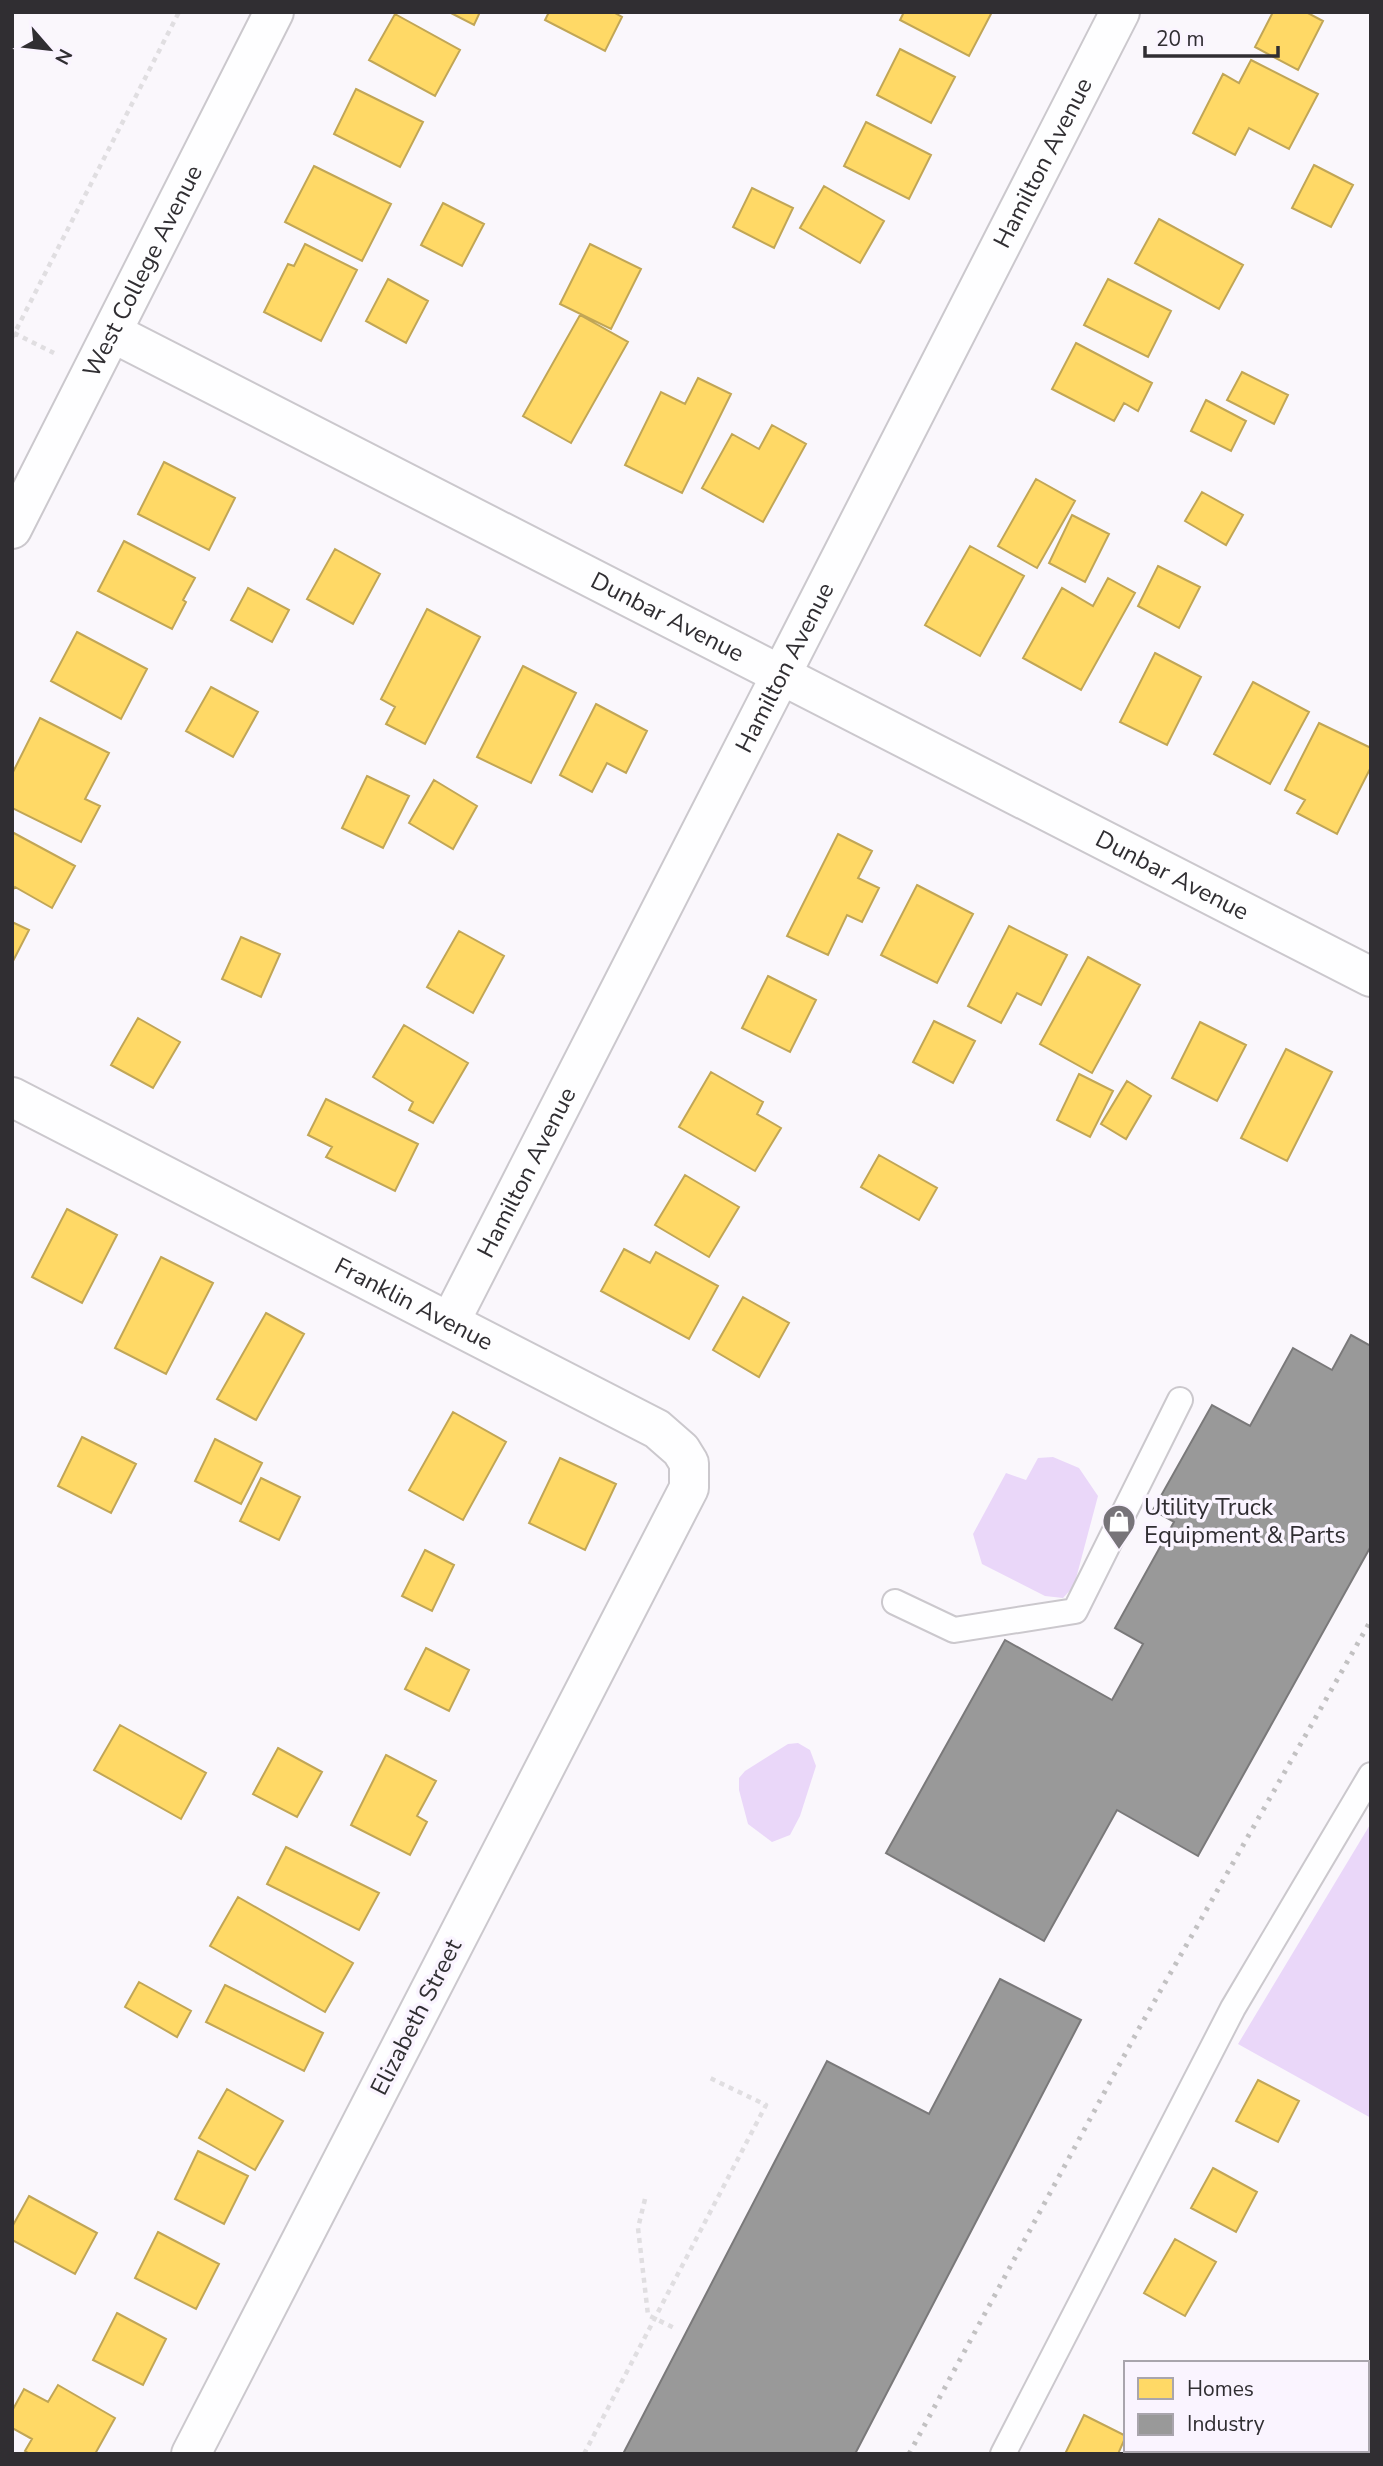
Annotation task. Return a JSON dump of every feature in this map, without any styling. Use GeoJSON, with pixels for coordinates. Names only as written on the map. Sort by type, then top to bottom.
{"type":"FeatureCollection","features":[{"type":"Feature","properties":{"kind":"street","name":"West College Avenue"},"geometry":{"type":"LineString","coordinates":[[12,530],[274,12]]}},
{"type":"Feature","properties":{"kind":"street","name":"Hamilton Avenue"},"geometry":{"type":"LineString","coordinates":[[450,1322],[1120,12]]}},
{"type":"Feature","properties":{"kind":"street","name":"Dunbar Avenue"},"geometry":{"type":"LineString","coordinates":[[113,333],[1371,976]]}},
{"type":"Feature","properties":{"kind":"street","name":"Franklin Avenue"},"geometry":{"type":"LineString","coordinates":[[12,1097],[657,1429],[681,1450],[689,1464],[689,1488],[642,1580]]}},
{"type":"Feature","properties":{"kind":"street","name":"Elizabeth Street"},"geometry":{"type":"LineString","coordinates":[[191,2454],[642,1580]]}},
{"type":"Feature","properties":{"kind":"lane"},"geometry":{"type":"LineString","coordinates":[[895,1602],[954,1630],[1075,1611],[1180,1399]]}},
{"type":"Feature","properties":{"kind":"lane"},"geometry":{"type":"LineString","coordinates":[[1003,2454],[1233,2008],[1371,1775]]}},
{"type":"Feature","properties":{"kind":"path"},"geometry":{"type":"LineString","coordinates":[[51,352],[13,336],[179,12]]}},
{"type":"Feature","properties":{"kind":"path"},"geometry":{"type":"LineString","coordinates":[[584,2454],[766,2105],[710,2078]]}},
{"type":"Feature","properties":{"kind":"path"},"geometry":{"type":"LineString","coordinates":[[645,2199],[638,2228],[648,2315],[674,2329]]}},
{"type":"Feature","properties":{"kind":"shaded area"},"geometry":{"type":"Polygon","coordinates":[[[1053,1457],[1079,1468],[1098,1496],[1074,1586],[1063,1598],[1045,1596],[982,1564],[973,1534],[1006,1473],[1026,1480],[1038,1458],[1053,1457]]]}},
{"type":"Feature","properties":{"kind":"shaded area"},"geometry":{"type":"Polygon","coordinates":[[[798,1743],[810,1750],[816,1766],[800,1816],[790,1835],[772,1842],[748,1824],[739,1790],[739,1778],[745,1771],[788,1744],[798,1743]]]}},
{"type":"Feature","properties":{"kind":"shaded area"},"geometry":{"type":"Polygon","coordinates":[[[1371,1823],[1371,2118],[1238,2044],[1371,1823]]]}},
{"type":"Feature","properties":{"kind":"building: Homes"},"geometry":{"type":"Polygon","coordinates":[[[449,12],[480,12],[474,25],[449,12]]]}},
{"type":"Feature","properties":{"kind":"building: Homes"},"geometry":{"type":"Polygon","coordinates":[[[549,12],[613,12],[622,17],[605,51],[545,20],[549,12]]]}},
{"type":"Feature","properties":{"kind":"building: Homes"},"geometry":{"type":"Polygon","coordinates":[[[904,12],[992,12],[969,56],[900,20],[904,12]]]}},
{"type":"Feature","properties":{"kind":"building: Homes"},"geometry":{"type":"Polygon","coordinates":[[[1273,12],[1306,12],[1323,21],[1298,70],[1255,47],[1273,12]]]}},
{"type":"Feature","properties":{"kind":"building: Homes"},"geometry":{"type":"Polygon","coordinates":[[[395,14],[460,50],[435,96],[369,60],[395,14]]]}},
{"type":"Feature","properties":{"kind":"building: Homes"},"geometry":{"type":"Polygon","coordinates":[[[900,49],[955,77],[931,123],[877,95],[900,49]]]}},
{"type":"Feature","properties":{"kind":"building: Homes"},"geometry":{"type":"Polygon","coordinates":[[[1251,60],[1318,94],[1289,149],[1249,128],[1235,155],[1193,133],[1223,74],[1239,83],[1251,60]]]}},
{"type":"Feature","properties":{"kind":"building: Homes"},"geometry":{"type":"Polygon","coordinates":[[[356,89],[423,122],[400,167],[334,134],[356,89]]]}},
{"type":"Feature","properties":{"kind":"building: Homes"},"geometry":{"type":"Polygon","coordinates":[[[866,122],[931,155],[909,199],[844,166],[866,122]]]}},
{"type":"Feature","properties":{"kind":"building: Homes"},"geometry":{"type":"Polygon","coordinates":[[[1314,165],[1353,185],[1331,227],[1292,208],[1314,165]]]}},
{"type":"Feature","properties":{"kind":"building: Homes"},"geometry":{"type":"Polygon","coordinates":[[[314,166],[391,204],[362,261],[285,222],[314,166]]]}},
{"type":"Feature","properties":{"kind":"building: Homes"},"geometry":{"type":"Polygon","coordinates":[[[824,186],[884,221],[860,263],[800,228],[824,186]]]}},
{"type":"Feature","properties":{"kind":"building: Homes"},"geometry":{"type":"Polygon","coordinates":[[[752,188],[793,208],[774,248],[733,227],[752,188]]]}},
{"type":"Feature","properties":{"kind":"building: Homes"},"geometry":{"type":"Polygon","coordinates":[[[443,203],[484,224],[462,266],[421,245],[443,203]]]}},
{"type":"Feature","properties":{"kind":"building: Homes"},"geometry":{"type":"Polygon","coordinates":[[[1159,219],[1243,265],[1219,309],[1135,263],[1159,219]]]}},
{"type":"Feature","properties":{"kind":"building: Homes"},"geometry":{"type":"Polygon","coordinates":[[[305,244],[357,270],[321,341],[264,312],[288,264],[294,266],[305,244]]]}},
{"type":"Feature","properties":{"kind":"building: Homes"},"geometry":{"type":"Polygon","coordinates":[[[590,244],[641,269],[611,329],[560,304],[590,244]]]}},
{"type":"Feature","properties":{"kind":"building: Homes"},"geometry":{"type":"Polygon","coordinates":[[[388,279],[428,301],[406,343],[366,321],[388,279]]]}},
{"type":"Feature","properties":{"kind":"building: Homes"},"geometry":{"type":"Polygon","coordinates":[[[1108,279],[1171,311],[1148,357],[1084,325],[1108,279]]]}},
{"type":"Feature","properties":{"kind":"building: Homes"},"geometry":{"type":"Polygon","coordinates":[[[580,315],[628,342],[571,443],[523,416],[580,315]]]}},
{"type":"Feature","properties":{"kind":"building: Homes"},"geometry":{"type":"Polygon","coordinates":[[[1076,343],[1152,383],[1138,411],[1124,403],[1114,421],[1052,389],[1076,343]]]}},
{"type":"Feature","properties":{"kind":"building: Homes"},"geometry":{"type":"Polygon","coordinates":[[[1242,372],[1288,395],[1274,424],[1227,400],[1242,372]]]}},
{"type":"Feature","properties":{"kind":"building: Homes"},"geometry":{"type":"Polygon","coordinates":[[[698,378],[731,394],[682,493],[625,465],[661,392],[685,404],[698,378]]]}},
{"type":"Feature","properties":{"kind":"building: Homes"},"geometry":{"type":"Polygon","coordinates":[[[1206,400],[1246,421],[1231,451],[1191,431],[1206,400]]]}},
{"type":"Feature","properties":{"kind":"building: Homes"},"geometry":{"type":"Polygon","coordinates":[[[772,425],[806,444],[763,522],[702,488],[732,434],[759,449],[772,425]]]}},
{"type":"Feature","properties":{"kind":"building: Homes"},"geometry":{"type":"Polygon","coordinates":[[[164,462],[235,498],[209,550],[138,514],[164,462]]]}},
{"type":"Feature","properties":{"kind":"building: Homes"},"geometry":{"type":"Polygon","coordinates":[[[1036,479],[1075,501],[1037,568],[998,546],[1036,479]]]}},
{"type":"Feature","properties":{"kind":"building: Homes"},"geometry":{"type":"Polygon","coordinates":[[[1202,492],[1243,515],[1226,545],[1185,521],[1202,492]]]}},
{"type":"Feature","properties":{"kind":"building: Homes"},"geometry":{"type":"Polygon","coordinates":[[[1072,515],[1109,534],[1085,582],[1049,563],[1072,515]]]}},
{"type":"Feature","properties":{"kind":"building: Homes"},"geometry":{"type":"Polygon","coordinates":[[[124,541],[195,578],[172,629],[98,591],[124,541]]]}},
{"type":"Feature","properties":{"kind":"building: Homes"},"geometry":{"type":"Polygon","coordinates":[[[970,546],[1024,576],[980,656],[925,625],[970,546]]]}},
{"type":"Feature","properties":{"kind":"building: Homes"},"geometry":{"type":"Polygon","coordinates":[[[335,549],[380,574],[353,624],[307,599],[335,549]]]}},
{"type":"Feature","properties":{"kind":"building: Homes"},"geometry":{"type":"Polygon","coordinates":[[[1158,566],[1200,587],[1179,628],[1138,606],[1158,566]]]}},
{"type":"Feature","properties":{"kind":"building: Homes"},"geometry":{"type":"Polygon","coordinates":[[[1108,578],[1135,593],[1081,690],[1023,658],[1062,588],[1093,606],[1108,578]]]}},
{"type":"Feature","properties":{"kind":"building: Homes"},"geometry":{"type":"Polygon","coordinates":[[[248,588],[289,610],[272,642],[231,620],[248,588]]]}},
{"type":"Feature","properties":{"kind":"building: Homes"},"geometry":{"type":"Polygon","coordinates":[[[427,609],[480,637],[425,744],[386,724],[395,707],[381,699],[427,609]]]}},
{"type":"Feature","properties":{"kind":"building: Homes"},"geometry":{"type":"Polygon","coordinates":[[[77,632],[147,669],[121,719],[51,681],[77,632]]]}},
{"type":"Feature","properties":{"kind":"building: Homes"},"geometry":{"type":"Polygon","coordinates":[[[1155,653],[1201,677],[1167,745],[1120,722],[1155,653]]]}},
{"type":"Feature","properties":{"kind":"building: Homes"},"geometry":{"type":"Polygon","coordinates":[[[523,666],[576,693],[531,783],[477,757],[523,666]]]}},
{"type":"Feature","properties":{"kind":"building: Homes"},"geometry":{"type":"Polygon","coordinates":[[[1253,682],[1309,712],[1270,784],[1214,754],[1253,682]]]}},
{"type":"Feature","properties":{"kind":"building: Homes"},"geometry":{"type":"Polygon","coordinates":[[[211,687],[258,712],[233,757],[186,731],[211,687]]]}},
{"type":"Feature","properties":{"kind":"building: Homes"},"geometry":{"type":"Polygon","coordinates":[[[596,704],[647,731],[626,773],[607,763],[592,792],[560,775],[596,704]]]}},
{"type":"Feature","properties":{"kind":"building: Homes"},"geometry":{"type":"Polygon","coordinates":[[[40,718],[109,753],[85,799],[100,806],[81,842],[12,808],[12,774],[40,718]]]}},
{"type":"Feature","properties":{"kind":"building: Homes"},"geometry":{"type":"Polygon","coordinates":[[[1319,723],[1371,748],[1371,767],[1337,834],[1297,813],[1305,800],[1285,790],[1319,723]]]}},
{"type":"Feature","properties":{"kind":"building: Homes"},"geometry":{"type":"Polygon","coordinates":[[[367,776],[409,796],[383,848],[342,828],[367,776]]]}},
{"type":"Feature","properties":{"kind":"building: Homes"},"geometry":{"type":"Polygon","coordinates":[[[434,780],[477,806],[453,849],[409,823],[434,780]]]}},
{"type":"Feature","properties":{"kind":"building: Homes"},"geometry":{"type":"Polygon","coordinates":[[[12,832],[75,866],[52,908],[15,887],[12,891],[12,832]]]}},
{"type":"Feature","properties":{"kind":"building: Homes"},"geometry":{"type":"Polygon","coordinates":[[[838,834],[872,851],[858,878],[879,888],[862,922],[847,915],[828,955],[787,936],[838,834]]]}},
{"type":"Feature","properties":{"kind":"building: Homes"},"geometry":{"type":"Polygon","coordinates":[[[917,885],[973,914],[937,983],[881,955],[917,885]]]}},
{"type":"Feature","properties":{"kind":"building: Homes"},"geometry":{"type":"Polygon","coordinates":[[[12,922],[29,930],[12,963],[12,922]]]}},
{"type":"Feature","properties":{"kind":"building: Homes"},"geometry":{"type":"Polygon","coordinates":[[[1009,926],[1067,955],[1041,1005],[1017,993],[1001,1023],[968,1006],[1009,926]]]}},
{"type":"Feature","properties":{"kind":"building: Homes"},"geometry":{"type":"Polygon","coordinates":[[[459,931],[504,956],[473,1013],[427,987],[459,931]]]}},
{"type":"Feature","properties":{"kind":"building: Homes"},"geometry":{"type":"Polygon","coordinates":[[[241,937],[280,954],[261,997],[222,979],[241,937]]]}},
{"type":"Feature","properties":{"kind":"building: Homes"},"geometry":{"type":"Polygon","coordinates":[[[1088,957],[1140,985],[1092,1073],[1040,1044],[1088,957]]]}},
{"type":"Feature","properties":{"kind":"building: Homes"},"geometry":{"type":"Polygon","coordinates":[[[768,976],[816,1000],[790,1052],[742,1028],[768,976]]]}},
{"type":"Feature","properties":{"kind":"building: Homes"},"geometry":{"type":"Polygon","coordinates":[[[138,1018],[180,1042],[153,1088],[111,1065],[138,1018]]]}},
{"type":"Feature","properties":{"kind":"building: Homes"},"geometry":{"type":"Polygon","coordinates":[[[934,1021],[975,1041],[953,1083],[913,1062],[934,1021]]]}},
{"type":"Feature","properties":{"kind":"building: Homes"},"geometry":{"type":"Polygon","coordinates":[[[1200,1022],[1246,1045],[1217,1101],[1172,1078],[1200,1022]]]}},
{"type":"Feature","properties":{"kind":"building: Homes"},"geometry":{"type":"Polygon","coordinates":[[[404,1025],[468,1063],[433,1123],[409,1110],[413,1102],[373,1077],[404,1025]]]}},
{"type":"Feature","properties":{"kind":"building: Homes"},"geometry":{"type":"Polygon","coordinates":[[[1286,1049],[1332,1072],[1287,1161],[1241,1138],[1286,1049]]]}},
{"type":"Feature","properties":{"kind":"building: Homes"},"geometry":{"type":"Polygon","coordinates":[[[711,1072],[763,1102],[757,1114],[781,1128],[755,1171],[679,1127],[711,1072]]]}},
{"type":"Feature","properties":{"kind":"building: Homes"},"geometry":{"type":"Polygon","coordinates":[[[1079,1074],[1113,1091],[1090,1137],[1057,1120],[1079,1074]]]}},
{"type":"Feature","properties":{"kind":"building: Homes"},"geometry":{"type":"Polygon","coordinates":[[[1127,1081],[1151,1096],[1126,1139],[1101,1124],[1127,1081]]]}},
{"type":"Feature","properties":{"kind":"building: Homes"},"geometry":{"type":"Polygon","coordinates":[[[326,1099],[418,1144],[395,1191],[326,1157],[332,1147],[308,1135],[326,1099]]]}},
{"type":"Feature","properties":{"kind":"building: Homes"},"geometry":{"type":"Polygon","coordinates":[[[879,1155],[937,1188],[919,1220],[861,1187],[879,1155]]]}},
{"type":"Feature","properties":{"kind":"building: Homes"},"geometry":{"type":"Polygon","coordinates":[[[685,1175],[739,1207],[709,1257],[655,1225],[685,1175]]]}},
{"type":"Feature","properties":{"kind":"building: Homes"},"geometry":{"type":"Polygon","coordinates":[[[67,1209],[117,1235],[82,1303],[32,1277],[67,1209]]]}},
{"type":"Feature","properties":{"kind":"building: Homes"},"geometry":{"type":"Polygon","coordinates":[[[624,1249],[650,1263],[656,1252],[718,1286],[689,1339],[601,1291],[624,1249]]]}},
{"type":"Feature","properties":{"kind":"building: Homes"},"geometry":{"type":"Polygon","coordinates":[[[161,1257],[213,1283],[166,1374],[115,1348],[161,1257]]]}},
{"type":"Feature","properties":{"kind":"building: Homes"},"geometry":{"type":"Polygon","coordinates":[[[743,1297],[789,1323],[759,1377],[713,1350],[743,1297]]]}},
{"type":"Feature","properties":{"kind":"building: Homes"},"geometry":{"type":"Polygon","coordinates":[[[266,1313],[304,1334],[256,1420],[217,1399],[266,1313]]]}},
{"type":"Feature","properties":{"kind":"building: Homes"},"geometry":{"type":"Polygon","coordinates":[[[453,1412],[506,1442],[463,1520],[409,1490],[453,1412]]]}},
{"type":"Feature","properties":{"kind":"building: Homes"},"geometry":{"type":"Polygon","coordinates":[[[82,1437],[136,1464],[111,1513],[58,1486],[82,1437]]]}},
{"type":"Feature","properties":{"kind":"building: Homes"},"geometry":{"type":"Polygon","coordinates":[[[215,1439],[262,1463],[241,1504],[195,1481],[215,1439]]]}},
{"type":"Feature","properties":{"kind":"building: Homes"},"geometry":{"type":"Polygon","coordinates":[[[560,1458],[616,1484],[585,1550],[529,1523],[560,1458]]]}},
{"type":"Feature","properties":{"kind":"building: Homes"},"geometry":{"type":"Polygon","coordinates":[[[261,1478],[300,1497],[279,1540],[240,1521],[261,1478]]]}},
{"type":"Feature","properties":{"kind":"building: Homes"},"geometry":{"type":"Polygon","coordinates":[[[425,1550],[454,1565],[432,1611],[402,1596],[425,1550]]]}},
{"type":"Feature","properties":{"kind":"building: Homes"},"geometry":{"type":"Polygon","coordinates":[[[426,1648],[469,1670],[449,1711],[405,1689],[426,1648]]]}},
{"type":"Feature","properties":{"kind":"building: Homes"},"geometry":{"type":"Polygon","coordinates":[[[120,1725],[206,1773],[181,1819],[94,1770],[120,1725]]]}},
{"type":"Feature","properties":{"kind":"building: Homes"},"geometry":{"type":"Polygon","coordinates":[[[278,1748],[322,1772],[297,1817],[253,1794],[278,1748]]]}},
{"type":"Feature","properties":{"kind":"building: Homes"},"geometry":{"type":"Polygon","coordinates":[[[386,1755],[436,1781],[417,1816],[427,1822],[410,1855],[351,1825],[386,1755]]]}},
{"type":"Feature","properties":{"kind":"building: Homes"},"geometry":{"type":"Polygon","coordinates":[[[286,1847],[379,1893],[359,1930],[267,1884],[286,1847]]]}},
{"type":"Feature","properties":{"kind":"building: Homes"},"geometry":{"type":"Polygon","coordinates":[[[238,1897],[353,1963],[325,2012],[210,1946],[238,1897]]]}},
{"type":"Feature","properties":{"kind":"building: Homes"},"geometry":{"type":"Polygon","coordinates":[[[139,1982],[191,2011],[177,2037],[125,2007],[139,1982]]]}},
{"type":"Feature","properties":{"kind":"building: Homes"},"geometry":{"type":"Polygon","coordinates":[[[225,1985],[323,2033],[304,2071],[206,2022],[225,1985]]]}},
{"type":"Feature","properties":{"kind":"building: Homes"},"geometry":{"type":"Polygon","coordinates":[[[1258,2080],[1299,2101],[1278,2142],[1236,2121],[1258,2080]]]}},
{"type":"Feature","properties":{"kind":"building: Homes"},"geometry":{"type":"Polygon","coordinates":[[[227,2089],[283,2121],[255,2170],[199,2138],[227,2089]]]}},
{"type":"Feature","properties":{"kind":"building: Homes"},"geometry":{"type":"Polygon","coordinates":[[[198,2151],[248,2176],[224,2224],[175,2199],[198,2151]]]}},
{"type":"Feature","properties":{"kind":"building: Homes"},"geometry":{"type":"Polygon","coordinates":[[[1213,2168],[1257,2192],[1236,2232],[1191,2208],[1213,2168]]]}},
{"type":"Feature","properties":{"kind":"building: Homes"},"geometry":{"type":"Polygon","coordinates":[[[29,2196],[97,2233],[75,2274],[12,2240],[12,2227],[29,2196]]]}},
{"type":"Feature","properties":{"kind":"building: Homes"},"geometry":{"type":"Polygon","coordinates":[[[158,2232],[219,2264],[196,2309],[135,2278],[158,2232]]]}},
{"type":"Feature","properties":{"kind":"building: Homes"},"geometry":{"type":"Polygon","coordinates":[[[1175,2239],[1216,2262],[1185,2316],[1144,2293],[1175,2239]]]}},
{"type":"Feature","properties":{"kind":"building: Homes"},"geometry":{"type":"Polygon","coordinates":[[[117,2313],[166,2339],[143,2385],[93,2360],[117,2313]]]}},
{"type":"Feature","properties":{"kind":"building: Homes"},"geometry":{"type":"Polygon","coordinates":[[[58,2385],[115,2418],[95,2454],[30,2454],[25,2451],[32,2439],[12,2428],[12,2411],[24,2389],[48,2402],[58,2385]]]}},
{"type":"Feature","properties":{"kind":"building: Homes"},"geometry":{"type":"Polygon","coordinates":[[[1084,2415],[1124,2435],[1118,2454],[1065,2454],[1084,2415]]]}},
{"type":"Feature","properties":{"kind":"building: Industry"},"geometry":{"type":"Polygon","coordinates":[[[1351,1335],[1371,1346],[1371,1546],[1198,1856],[1117,1810],[1044,1941],[886,1853],[1005,1640],[1112,1700],[1143,1644],[1115,1628],[1174,1522],[1153,1510],[1212,1405],[1250,1426],[1293,1348],[1332,1370],[1351,1335]]]}},
{"type":"Feature","properties":{"kind":"building: Industry"},"geometry":{"type":"Polygon","coordinates":[[[1000,1979],[1081,2020],[855,2454],[623,2454],[827,2061],[929,2114],[1000,1979]]]}},
{"type":"Feature","properties":{"kind":"railway"},"geometry":{"type":"LineString","coordinates":[[909,2454],[1137,2032],[1371,1620]]}},
{"type":"Feature","properties":{"kind":"place","name":"Utility Truck Equipment & Parts"},"geometry":{"type":"Point","coordinates":[1119,1551]}}]}
